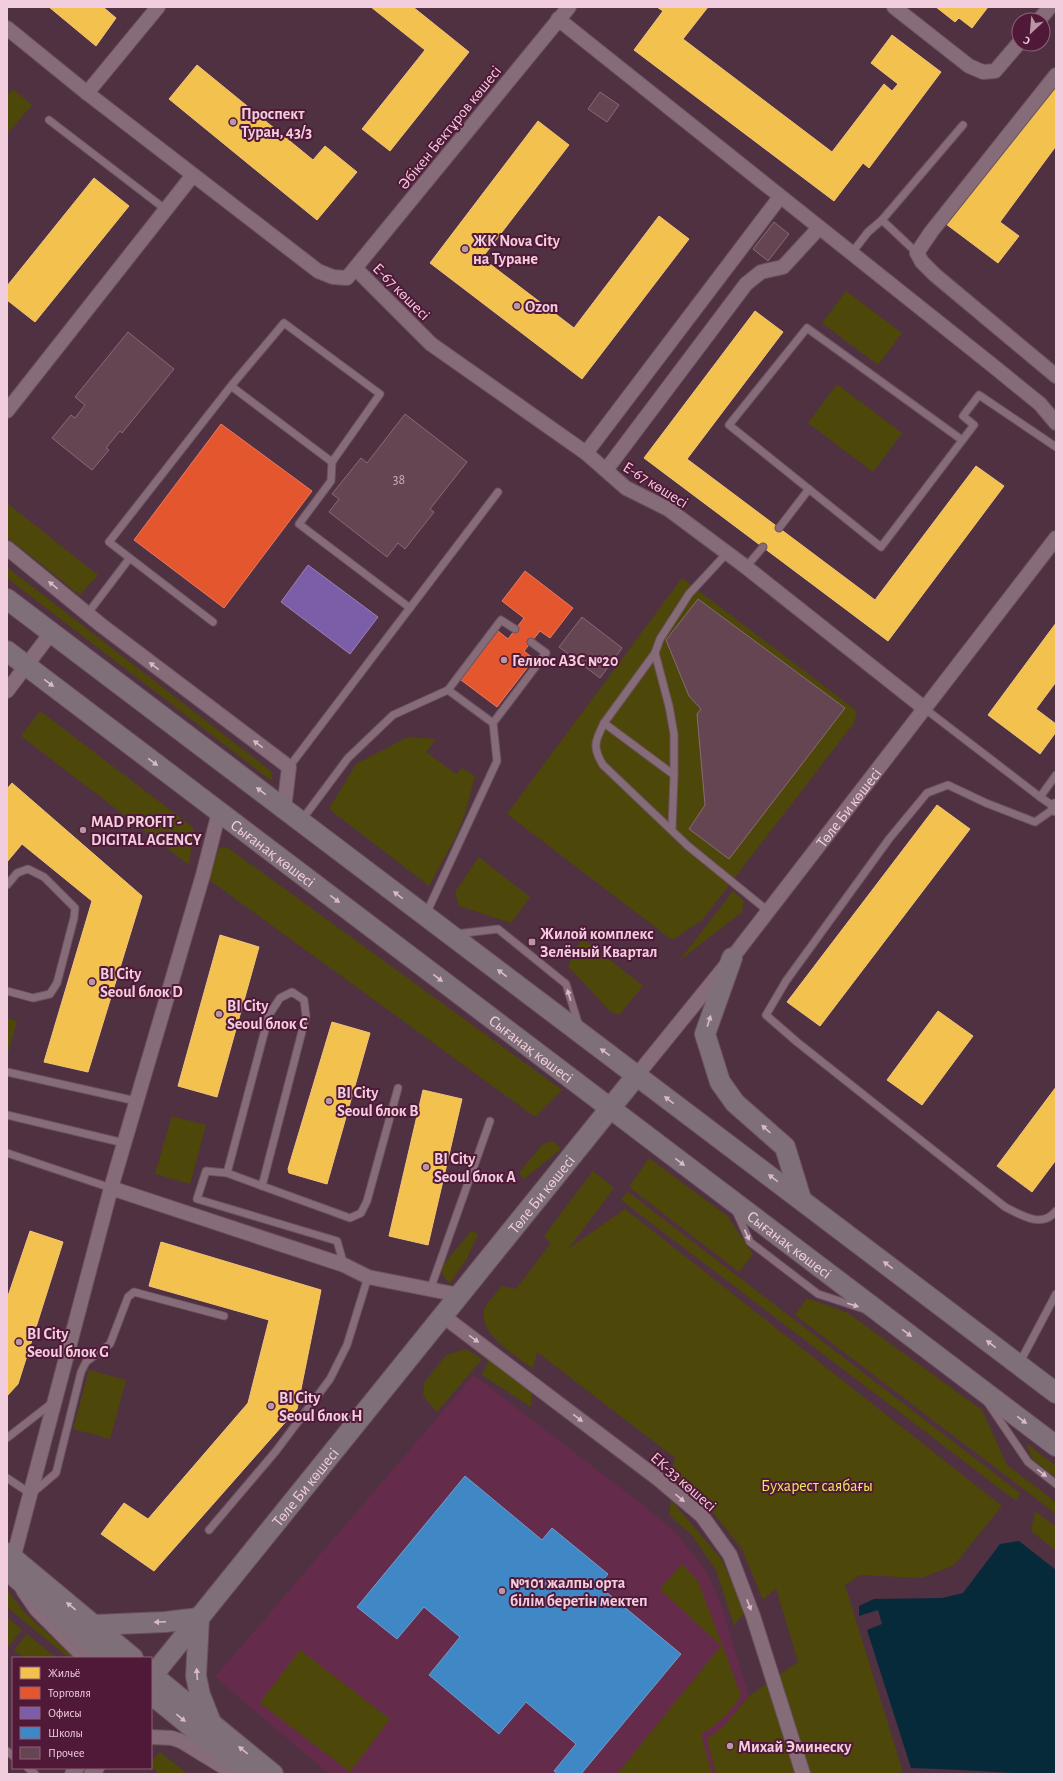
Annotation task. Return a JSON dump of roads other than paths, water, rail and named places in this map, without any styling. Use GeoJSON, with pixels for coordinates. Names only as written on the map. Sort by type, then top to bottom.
{"type":"FeatureCollection","features":[{"type":"Feature","properties":{"kind":"main road"},"geometry":{"type":"LineString","coordinates":[[7,600],[802,1199],[1056,1393]]}},
{"type":"Feature","properties":{"kind":"main road","name":"Сығанақ көшесі"},"geometry":{"type":"LineString","coordinates":[[7,651],[1056,1446]]}},
{"type":"Feature","properties":{"kind":"main road"},"geometry":{"type":"LineString","coordinates":[[732,958],[705,1034],[720,1082],[735,1103],[785,1147],[802,1199]]}},
{"type":"Feature","properties":{"kind":"main road","name":"Төле Би көшесі"},"geometry":{"type":"LineString","coordinates":[[152,1679],[199,1618],[637,1075]]}},
{"type":"Feature","properties":{"kind":"main road"},"geometry":{"type":"LineString","coordinates":[[10,1565],[95,1625],[132,1657]]}},
{"type":"Feature","properties":{"kind":"main road"},"geometry":{"type":"LineString","coordinates":[[10,1565],[108,1657]]}},
{"type":"Feature","properties":{"kind":"main road"},"geometry":{"type":"LineString","coordinates":[[95,1625],[165,1622],[199,1618],[196,1676],[200,1695],[212,1725]]}},
{"type":"Feature","properties":{"kind":"main road"},"geometry":{"type":"LineString","coordinates":[[152,1681],[212,1725],[273,1774]]}},
{"type":"Feature","properties":{"kind":"main road"},"geometry":{"type":"LineString","coordinates":[[152,1681],[249,1774]]}},
{"type":"Feature","properties":{"kind":"street"},"geometry":{"type":"LineString","coordinates":[[87,93],[158,7]]}},
{"type":"Feature","properties":{"kind":"street","name":"Әбікен Бектұров көшесі"},"geometry":{"type":"LineString","coordinates":[[193,175],[318,271],[333,277],[347,278],[569,7]]}},
{"type":"Feature","properties":{"kind":"street"},"geometry":{"type":"LineString","coordinates":[[894,7],[969,66],[983,72],[995,71],[1011,52]]}},
{"type":"Feature","properties":{"kind":"street"},"geometry":{"type":"LineString","coordinates":[[558,19],[1040,404],[1056,423]]}},
{"type":"Feature","properties":{"kind":"street"},"geometry":{"type":"LineString","coordinates":[[7,28],[87,93],[193,175],[9,404]]}},
{"type":"Feature","properties":{"kind":"street"},"geometry":{"type":"LineString","coordinates":[[1056,75],[931,232],[917,253],[922,262],[935,275],[1056,376]]}},
{"type":"Feature","properties":{"kind":"street"},"geometry":{"type":"LineString","coordinates":[[586,454],[780,197]]}},
{"type":"Feature","properties":{"kind":"street"},"geometry":{"type":"LineString","coordinates":[[606,470],[746,284],[761,272],[783,267],[819,228]]}},
{"type":"Feature","properties":{"kind":"street","name":"Е-67 көшесі"},"geometry":{"type":"LineString","coordinates":[[356,268],[431,344],[586,454],[626,488],[668,509],[746,567],[924,708]]}},
{"type":"Feature","properties":{"kind":"street","name":"Төле Би көшесі"},"geometry":{"type":"LineString","coordinates":[[637,1075],[732,958],[1056,538]]}},
{"type":"Feature","properties":{"kind":"street"},"geometry":{"type":"LineString","coordinates":[[7,548],[101,625],[289,767],[284,809]]}},
{"type":"Feature","properties":{"kind":"street"},"geometry":{"type":"LineString","coordinates":[[7,691],[51,633]]}},
{"type":"Feature","properties":{"kind":"street"},"geometry":{"type":"LineString","coordinates":[[84,1657],[36,1610],[10,1565],[31,1494],[111,1188],[219,812]]}},
{"type":"Feature","properties":{"kind":"street"},"geometry":{"type":"LineString","coordinates":[[111,1188],[344,1265],[368,1277],[430,1290],[465,1288]]}},
{"type":"Feature","properties":{"kind":"street","name":"ЕК-33 көшесі"},"geometry":{"type":"LineString","coordinates":[[443,1316],[657,1478],[702,1516],[730,1556],[753,1616],[802,1774]]}},
{"type":"Feature","properties":{"kind":"street"},"geometry":{"type":"LineString","coordinates":[[152,1737],[172,1738],[181,1741],[235,1774]]}},
{"type":"Feature","properties":{"kind":"lane"},"geometry":{"type":"LineString","coordinates":[[49,120],[165,209]]}},
{"type":"Feature","properties":{"kind":"lane"},"geometry":{"type":"LineString","coordinates":[[851,254],[868,232],[882,220],[963,125]]}},
{"type":"Feature","properties":{"kind":"lane"},"geometry":{"type":"LineString","coordinates":[[882,220],[917,253]]}},
{"type":"Feature","properties":{"kind":"lane"},"geometry":{"type":"LineString","coordinates":[[213,622],[109,542],[231,386],[284,323],[380,394],[332,462],[331,481],[299,524],[410,608]]}},
{"type":"Feature","properties":{"kind":"lane"},"geometry":{"type":"LineString","coordinates":[[962,440],[807,328],[729,425],[880,547],[974,425],[963,416],[979,395],[1056,446]]}},
{"type":"Feature","properties":{"kind":"lane"},"geometry":{"type":"LineString","coordinates":[[231,386],[332,462]]}},
{"type":"Feature","properties":{"kind":"lane"},"geometry":{"type":"LineString","coordinates":[[779,528],[809,489]]}},
{"type":"Feature","properties":{"kind":"lane"},"geometry":{"type":"LineString","coordinates":[[289,767],[498,492]]}},
{"type":"Feature","properties":{"kind":"lane"},"geometry":{"type":"LineString","coordinates":[[746,567],[763,547]]}},
{"type":"Feature","properties":{"kind":"lane"},"geometry":{"type":"LineString","coordinates":[[727,553],[689,594],[660,639],[655,653],[604,723],[596,740],[595,752],[603,765],[672,828],[688,846],[768,911]]}},
{"type":"Feature","properties":{"kind":"lane"},"geometry":{"type":"LineString","coordinates":[[88,613],[129,558]]}},
{"type":"Feature","properties":{"kind":"lane"},"geometry":{"type":"LineString","coordinates":[[300,822],[348,758],[393,715],[448,690],[501,620],[515,629]]}},
{"type":"Feature","properties":{"kind":"lane"},"geometry":{"type":"LineString","coordinates":[[426,916],[497,761],[493,723],[546,653],[531,642]]}},
{"type":"Feature","properties":{"kind":"lane"},"geometry":{"type":"LineString","coordinates":[[655,653],[669,706],[674,734],[672,828]]}},
{"type":"Feature","properties":{"kind":"lane"},"geometry":{"type":"LineString","coordinates":[[448,690],[493,723]]}},
{"type":"Feature","properties":{"kind":"lane"},"geometry":{"type":"LineString","coordinates":[[924,708],[1056,808],[1035,822],[986,803],[948,785],[927,793],[890,839],[786,981],[766,1015],[797,1042],[1005,1207],[1029,1218],[1042,1221],[1052,1216],[1056,1211]]}},
{"type":"Feature","properties":{"kind":"lane"},"geometry":{"type":"LineString","coordinates":[[604,723],[674,775]]}},
{"type":"Feature","properties":{"kind":"lane"},"geometry":{"type":"LineString","coordinates":[[1040,797],[1056,775]]}},
{"type":"Feature","properties":{"kind":"lane"},"geometry":{"type":"LineString","coordinates":[[7,885],[17,872],[28,869],[44,877],[75,908],[74,918],[57,983],[50,994],[33,998],[7,991]]}},
{"type":"Feature","properties":{"kind":"lane"},"geometry":{"type":"LineString","coordinates":[[451,935],[498,929],[566,984],[581,1032]]}},
{"type":"Feature","properties":{"kind":"lane"},"geometry":{"type":"LineString","coordinates":[[228,1173],[270,1015],[280,998],[292,992],[304,1000],[306,1016],[262,1186]]}},
{"type":"Feature","properties":{"kind":"lane"},"geometry":{"type":"LineString","coordinates":[[7,1072],[136,1101]]}},
{"type":"Feature","properties":{"kind":"lane"},"geometry":{"type":"LineString","coordinates":[[344,1265],[337,1241],[197,1199],[206,1171],[228,1173],[350,1218],[361,1213],[367,1201],[398,1088]]}},
{"type":"Feature","properties":{"kind":"lane"},"geometry":{"type":"LineString","coordinates":[[7,1115],[124,1143]]}},
{"type":"Feature","properties":{"kind":"lane"},"geometry":{"type":"LineString","coordinates":[[430,1290],[490,1121]]}},
{"type":"Feature","properties":{"kind":"lane"},"geometry":{"type":"LineString","coordinates":[[7,1153],[111,1188]]}},
{"type":"Feature","properties":{"kind":"lane"},"geometry":{"type":"LineString","coordinates":[[209,1530],[276,1451],[330,1380],[347,1346],[368,1277]]}},
{"type":"Feature","properties":{"kind":"lane"},"geometry":{"type":"LineString","coordinates":[[7,1478],[31,1494],[56,1473],[81,1372],[86,1362],[110,1344],[128,1297],[134,1292],[224,1316]]}},
{"type":"Feature","properties":{"kind":"lane"},"geometry":{"type":"LineString","coordinates":[[1018,1364],[1056,1294]]}},
{"type":"Feature","properties":{"kind":"lane"},"geometry":{"type":"LineString","coordinates":[[977,1386],[1028,1462],[1056,1484]]}},
{"type":"Feature","properties":{"kind":"lane"},"geometry":{"type":"LineString","coordinates":[[7,1438],[55,1401]]}},
{"type":"Feature","properties":{"kind":"water"},"geometry":{"type":"Polygon","coordinates":[[[1019,1541],[1056,1570],[1056,1774],[911,1768],[867,1630],[882,1624],[878,1610],[859,1616],[859,1606],[874,1599],[942,1598],[963,1593],[1000,1544],[1019,1541]]]}},
{"type":"Feature","properties":{"kind":"place","name":"Проспект Туран, 43/3"},"geometry":{"type":"Point","coordinates":[233,122]}},
{"type":"Feature","properties":{"kind":"place","name":"ЖК Nova City на Туране"},"geometry":{"type":"Point","coordinates":[465,249]}},
{"type":"Feature","properties":{"kind":"place","name":"Ozon"},"geometry":{"type":"Point","coordinates":[517,306]}},
{"type":"Feature","properties":{"kind":"place","name":"Гелиос АЗС №20"},"geometry":{"type":"Point","coordinates":[504,660]}},
{"type":"Feature","properties":{"kind":"place","name":"MAD PROFIT - DIGITAL AGENCY"},"geometry":{"type":"Point","coordinates":[83,830]}},
{"type":"Feature","properties":{"kind":"place","name":"Жилой комплекс Зелёный Квартал"},"geometry":{"type":"Point","coordinates":[532,942]}},
{"type":"Feature","properties":{"kind":"place","name":"BI City Seoul блок D"},"geometry":{"type":"Point","coordinates":[92,982]}},
{"type":"Feature","properties":{"kind":"place","name":"BI City Seoul блок C"},"geometry":{"type":"Point","coordinates":[219,1014]}},
{"type":"Feature","properties":{"kind":"place","name":"BI City Seoul блок B"},"geometry":{"type":"Point","coordinates":[329,1101]}},
{"type":"Feature","properties":{"kind":"place","name":"BI City Seoul блок A"},"geometry":{"type":"Point","coordinates":[426,1167]}},
{"type":"Feature","properties":{"kind":"place","name":"BI City Seoul блок G"},"geometry":{"type":"Point","coordinates":[19,1342]}},
{"type":"Feature","properties":{"kind":"place","name":"BI City Seoul блок H"},"geometry":{"type":"Point","coordinates":[271,1406]}},
{"type":"Feature","properties":{"kind":"place","name":"№101 жалпы орта білім беретін мектеп"},"geometry":{"type":"Point","coordinates":[502,1591]}},
{"type":"Feature","properties":{"kind":"place","name":"Михай Эминеску"},"geometry":{"type":"Point","coordinates":[730,1746]}},
{"type":"Feature","properties":{"kind":"park label","name":"Бухарест саябағы"},"geometry":{"type":"Point","coordinates":[817,1485]}}]}
